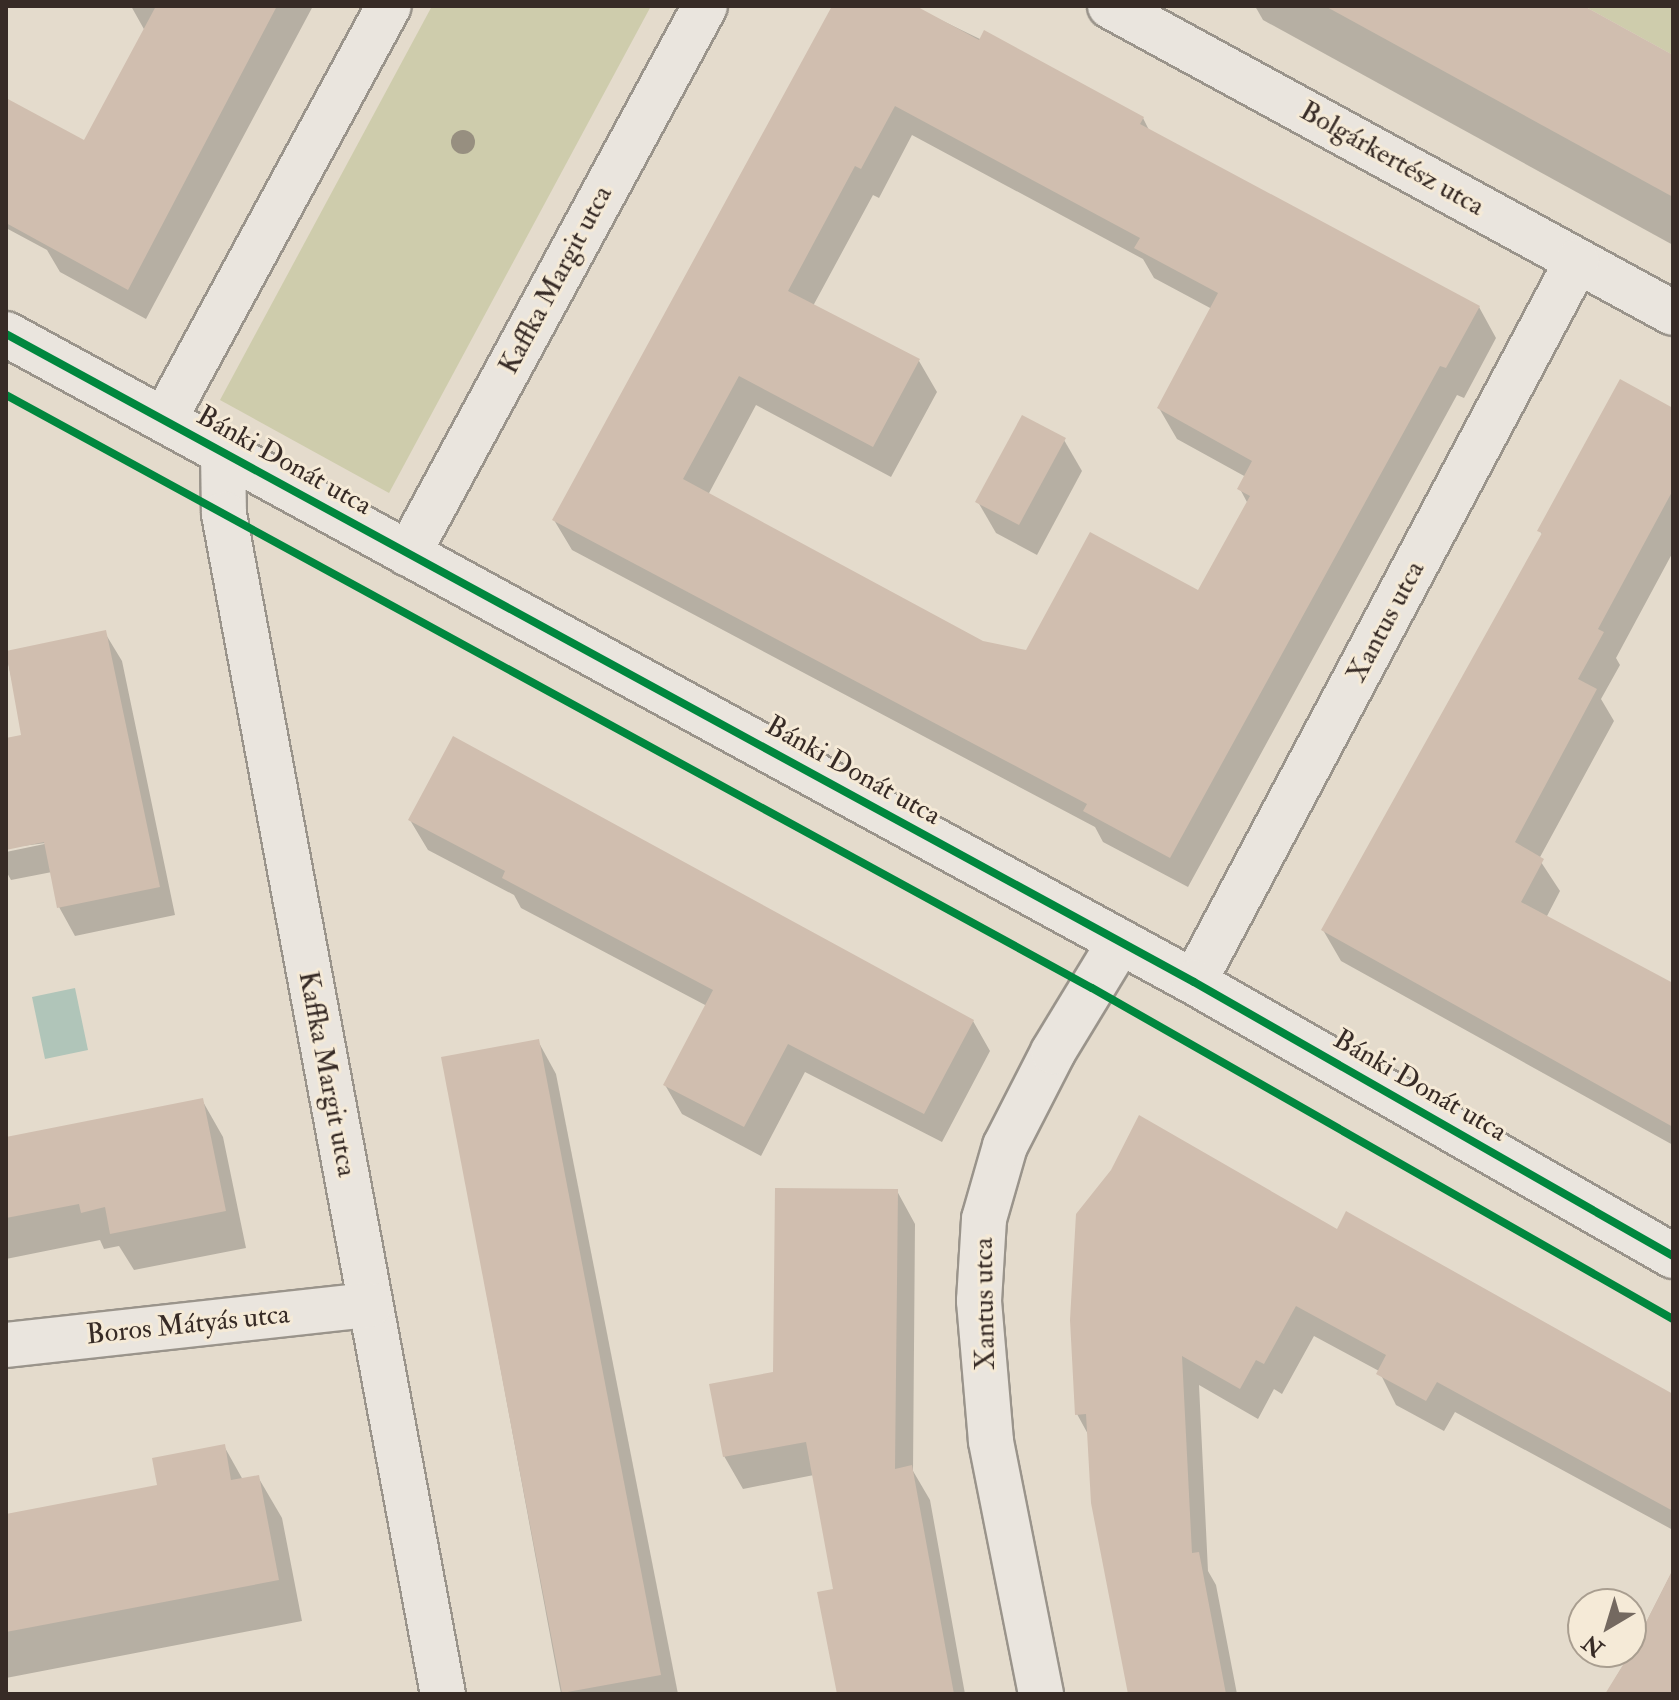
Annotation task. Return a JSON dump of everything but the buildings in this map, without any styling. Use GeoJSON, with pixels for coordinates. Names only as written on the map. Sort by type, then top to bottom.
{"type":"FeatureCollection","features":[{"type":"Feature","properties":{"kind":"street"},"geometry":{"type":"LineString","coordinates":[[164,420],[389,6]]}},
{"type":"Feature","properties":{"kind":"street","name":"Kaffka Margit utca"},"geometry":{"type":"LineString","coordinates":[[408,554],[705,6]]}},
{"type":"Feature","properties":{"kind":"street","name":"Bolgárkertész utca"},"geometry":{"type":"LineString","coordinates":[[1110,6],[1673,313]]}},
{"type":"Feature","properties":{"kind":"street","name":"Xantus utca"},"geometry":{"type":"LineString","coordinates":[[1194,982],[1577,261]]}},
{"type":"Feature","properties":{"kind":"street","name":"Bánki Donát utca"},"geometry":{"type":"LineString","coordinates":[[6,334],[1194,982],[1673,1256]]}},
{"type":"Feature","properties":{"kind":"street","name":"Kaffka Margit utca"},"geometry":{"type":"LineString","coordinates":[[223,452],[224,514],[443,1694]]}},
{"type":"Feature","properties":{"kind":"street","name":"Xantus utca"},"geometry":{"type":"LineString","coordinates":[[1041,1694],[991,1441],[979,1301],[984,1219],[1005,1146],[1053,1052],[1120,942]]}},
{"type":"Feature","properties":{"kind":"street","name":"Boros Mátyás utca"},"geometry":{"type":"LineString","coordinates":[[6,1345],[370,1305]]}},
{"type":"Feature","properties":{"kind":"shaded area"},"geometry":{"type":"Polygon","coordinates":[[[432,6],[651,6],[389,493],[220,400],[432,6]]]}},
{"type":"Feature","properties":{"kind":"shaded area"},"geometry":{"type":"Polygon","coordinates":[[[1584,6],[1673,6],[1673,55],[1584,6]]]}},
{"type":"Feature","properties":{"kind":"shaded area"},"geometry":{"type":"Polygon","coordinates":[[[75,988],[88,1050],[45,1059],[32,997],[75,988]]]}},
{"type":"Feature","properties":{"kind":"cycle path"},"geometry":{"type":"LineString","coordinates":[[6,334],[1194,982],[1673,1256]]}},
{"type":"Feature","properties":{"kind":"cycle path"},"geometry":{"type":"LineString","coordinates":[[6,395],[1092,988],[1673,1319]]}}]}
